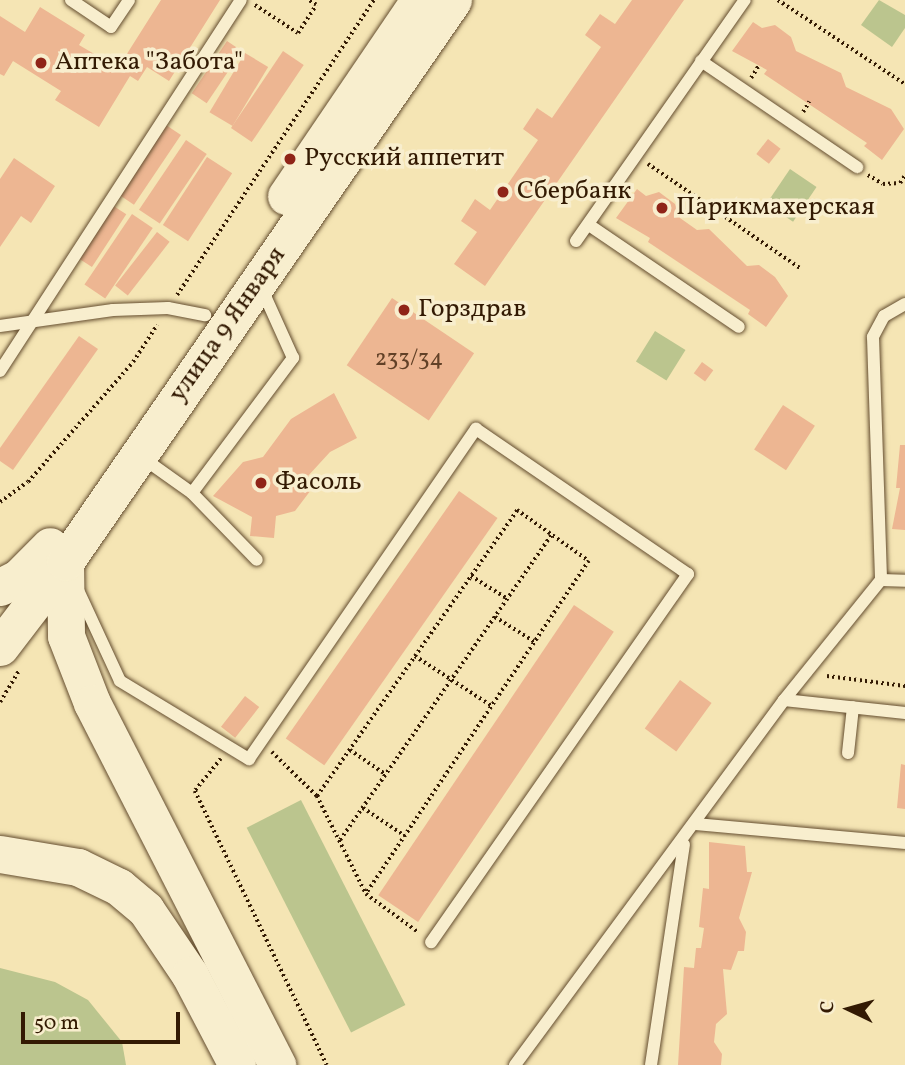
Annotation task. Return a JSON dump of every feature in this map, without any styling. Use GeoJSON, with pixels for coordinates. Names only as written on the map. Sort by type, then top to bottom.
{"type":"FeatureCollection","features":[{"type":"Feature","properties":{"kind":"main road","name":"улица 9 Января"},"geometry":{"type":"LineString","coordinates":[[0,648],[205,316],[419,0]]}},
{"type":"Feature","properties":{"kind":"main road","name":"улица 9 Января"},"geometry":{"type":"LineString","coordinates":[[0,614],[58,554],[137,454],[453,0]]}},
{"type":"Feature","properties":{"kind":"main road"},"geometry":{"type":"LineString","coordinates":[[0,587],[58,554],[66,636],[92,703],[276,1065]]}},
{"type":"Feature","properties":{"kind":"main road"},"geometry":{"type":"LineString","coordinates":[[0,854],[78,867],[119,887],[146,910],[190,975],[237,1065]]}},
{"type":"Feature","properties":{"kind":"lane"},"geometry":{"type":"LineString","coordinates":[[71,0],[111,27],[129,0]]}},
{"type":"Feature","properties":{"kind":"lane"},"geometry":{"type":"LineString","coordinates":[[0,371],[26,324],[241,0]]}},
{"type":"Feature","properties":{"kind":"lane"},"geometry":{"type":"LineString","coordinates":[[576,241],[745,0]]}},
{"type":"Feature","properties":{"kind":"lane"},"geometry":{"type":"LineString","coordinates":[[701,61],[857,167]]}},
{"type":"Feature","properties":{"kind":"lane"},"geometry":{"type":"LineString","coordinates":[[589,225],[739,327]]}},
{"type":"Feature","properties":{"kind":"lane"},"geometry":{"type":"LineString","coordinates":[[192,493],[292,358],[259,282]]}},
{"type":"Feature","properties":{"kind":"lane"},"geometry":{"type":"LineString","coordinates":[[515,1065],[685,840],[784,700],[881,580],[873,337],[884,316],[905,304]]}},
{"type":"Feature","properties":{"kind":"lane"},"geometry":{"type":"LineString","coordinates":[[0,326],[113,310],[168,308],[205,316]]}},
{"type":"Feature","properties":{"kind":"lane"},"geometry":{"type":"LineString","coordinates":[[58,554],[120,681],[249,759],[476,429],[688,574],[431,942]]}},
{"type":"Feature","properties":{"kind":"lane"},"geometry":{"type":"LineString","coordinates":[[137,454],[192,493],[257,560]]}},
{"type":"Feature","properties":{"kind":"lane"},"geometry":{"type":"LineString","coordinates":[[881,580],[905,581]]}},
{"type":"Feature","properties":{"kind":"lane"},"geometry":{"type":"LineString","coordinates":[[784,700],[905,713]]}},
{"type":"Feature","properties":{"kind":"lane"},"geometry":{"type":"LineString","coordinates":[[848,752],[853,707]]}},
{"type":"Feature","properties":{"kind":"lane"},"geometry":{"type":"LineString","coordinates":[[696,824],[905,843]]}},
{"type":"Feature","properties":{"kind":"lane"},"geometry":{"type":"LineString","coordinates":[[651,1065],[685,840]]}},
{"type":"Feature","properties":{"kind":"path"},"geometry":{"type":"LineString","coordinates":[[262,10],[298,33],[316,5],[308,0]]}},
{"type":"Feature","properties":{"kind":"path"},"geometry":{"type":"LineString","coordinates":[[0,502],[28,482],[124,372],[374,0]]}},
{"type":"Feature","properties":{"kind":"path"},"geometry":{"type":"LineString","coordinates":[[778,0],[905,84]]}},
{"type":"Feature","properties":{"kind":"path"},"geometry":{"type":"LineString","coordinates":[[635,155],[800,268]]}},
{"type":"Feature","properties":{"kind":"path"},"geometry":{"type":"LineString","coordinates":[[857,167],[883,184],[900,183],[905,175]]}},
{"type":"Feature","properties":{"kind":"path"},"geometry":{"type":"LineString","coordinates":[[317,796],[517,510],[589,561],[366,894]]}},
{"type":"Feature","properties":{"kind":"path"},"geometry":{"type":"LineString","coordinates":[[340,840],[552,534]]}},
{"type":"Feature","properties":{"kind":"path"},"geometry":{"type":"LineString","coordinates":[[471,576],[508,599]]}},
{"type":"Feature","properties":{"kind":"path"},"geometry":{"type":"LineString","coordinates":[[495,617],[535,642]]}},
{"type":"Feature","properties":{"kind":"path"},"geometry":{"type":"LineString","coordinates":[[415,656],[453,677],[492,706]]}},
{"type":"Feature","properties":{"kind":"path"},"geometry":{"type":"LineString","coordinates":[[827,676],[905,686]]}},
{"type":"Feature","properties":{"kind":"path"},"geometry":{"type":"LineString","coordinates":[[261,741],[317,796],[366,894],[431,942]]}},
{"type":"Feature","properties":{"kind":"path"},"geometry":{"type":"LineString","coordinates":[[231,746],[195,791],[327,1065]]}},
{"type":"Feature","properties":{"kind":"path"},"geometry":{"type":"LineString","coordinates":[[350,750],[386,774]]}},
{"type":"Feature","properties":{"kind":"path"},"geometry":{"type":"LineString","coordinates":[[362,807],[405,836]]}},
{"type":"Feature","properties":{"kind":"green space"},"geometry":{"type":"Polygon","coordinates":[[[879,0],[905,15],[905,28],[892,47],[861,25],[879,0]]]}},
{"type":"Feature","properties":{"kind":"green space"},"geometry":{"type":"Polygon","coordinates":[[[790,169],[817,187],[793,222],[767,204],[790,169]]]}},
{"type":"Feature","properties":{"kind":"green space"},"geometry":{"type":"Polygon","coordinates":[[[655,331],[686,350],[666,381],[636,362],[655,331]]]}},
{"type":"Feature","properties":{"kind":"green space"},"geometry":{"type":"Polygon","coordinates":[[[301,800],[405,1005],[351,1033],[247,828],[301,800]]]}},
{"type":"Feature","properties":{"kind":"green space"},"geometry":{"type":"Polygon","coordinates":[[[0,968],[55,982],[88,1000],[122,1042],[126,1065],[0,1065],[0,968]]]}},
{"type":"Feature","properties":{"kind":"building"},"geometry":{"type":"Polygon","coordinates":[[[161,0],[220,0],[169,81],[147,67],[138,81],[130,76],[99,127],[55,100],[61,91],[13,61],[4,76],[0,74],[0,16],[25,32],[40,7],[85,35],[79,45],[118,68],[161,0]]]}},
{"type":"Feature","properties":{"kind":"building"},"geometry":{"type":"Polygon","coordinates":[[[632,0],[684,0],[485,286],[454,264],[477,232],[461,221],[475,199],[490,210],[538,140],[523,129],[537,108],[552,118],[601,47],[585,35],[600,14],[615,24],[632,0]]]}},
{"type":"Feature","properties":{"kind":"building"},"geometry":{"type":"Polygon","coordinates":[[[753,22],[762,28],[775,25],[791,37],[796,51],[841,73],[846,87],[891,109],[904,129],[882,160],[864,146],[867,143],[764,74],[767,70],[732,51],[753,22]]]}},
{"type":"Feature","properties":{"kind":"building"},"geometry":{"type":"Polygon","coordinates":[[[227,41],[242,51],[207,103],[192,93],[227,41]]]}},
{"type":"Feature","properties":{"kind":"building"},"geometry":{"type":"Polygon","coordinates":[[[283,51],[304,65],[252,142],[231,128],[283,51]]]}},
{"type":"Feature","properties":{"kind":"building"},"geometry":{"type":"Polygon","coordinates":[[[245,53],[268,67],[233,126],[209,112],[245,53]]]}},
{"type":"Feature","properties":{"kind":"building"},"geometry":{"type":"Polygon","coordinates":[[[166,125],[181,135],[134,205],[119,195],[166,125]]]}},
{"type":"Feature","properties":{"kind":"building"},"geometry":{"type":"Polygon","coordinates":[[[768,139],[781,149],[769,164],[756,154],[768,139]]]}},
{"type":"Feature","properties":{"kind":"building"},"geometry":{"type":"Polygon","coordinates":[[[186,140],[207,154],[160,224],[139,210],[186,140]]]}},
{"type":"Feature","properties":{"kind":"building"},"geometry":{"type":"Polygon","coordinates":[[[207,157],[232,173],[188,241],[163,225],[207,157]]]}},
{"type":"Feature","properties":{"kind":"building"},"geometry":{"type":"Polygon","coordinates":[[[14,158],[55,186],[31,223],[21,216],[0,247],[0,179],[14,158]]]}},
{"type":"Feature","properties":{"kind":"building"},"geometry":{"type":"Polygon","coordinates":[[[637,189],[646,196],[659,192],[675,204],[680,218],[697,230],[709,229],[747,266],[759,265],[775,277],[788,296],[766,327],[748,314],[750,310],[648,242],[650,238],[616,218],[637,189]]]}},
{"type":"Feature","properties":{"kind":"building"},"geometry":{"type":"Polygon","coordinates":[[[112,205],[126,214],[92,267],[78,258],[112,205]]]}},
{"type":"Feature","properties":{"kind":"building"},"geometry":{"type":"Polygon","coordinates":[[[132,214],[153,228],[105,298],[84,284],[132,214]]]}},
{"type":"Feature","properties":{"kind":"building"},"geometry":{"type":"Polygon","coordinates":[[[157,232],[170,242],[128,295],[115,286],[157,232]]]}},
{"type":"Feature","properties":{"kind":"building"},"geometry":{"type":"Polygon","coordinates":[[[392,298],[474,353],[429,421],[347,365],[392,298]]]}},
{"type":"Feature","properties":{"kind":"building"},"geometry":{"type":"Polygon","coordinates":[[[79,336],[98,349],[13,470],[0,461],[0,448],[79,336]]]}},
{"type":"Feature","properties":{"kind":"building"},"geometry":{"type":"Polygon","coordinates":[[[702,362],[713,370],[705,382],[694,373],[702,362]]]}},
{"type":"Feature","properties":{"kind":"building"},"geometry":{"type":"Polygon","coordinates":[[[334,393],[357,438],[330,452],[308,476],[317,482],[295,511],[276,516],[274,538],[250,536],[252,517],[213,496],[243,462],[263,457],[291,419],[334,393]]]}},
{"type":"Feature","properties":{"kind":"building"},"geometry":{"type":"Polygon","coordinates":[[[783,405],[815,426],[786,470],[754,449],[783,405]]]}},
{"type":"Feature","properties":{"kind":"building"},"geometry":{"type":"Polygon","coordinates":[[[900,445],[905,445],[905,530],[892,529],[900,488],[896,488],[900,445]]]}},
{"type":"Feature","properties":{"kind":"building"},"geometry":{"type":"Polygon","coordinates":[[[459,491],[498,518],[324,765],[286,738],[459,491]]]}},
{"type":"Feature","properties":{"kind":"building"},"geometry":{"type":"Polygon","coordinates":[[[574,605],[614,632],[418,922],[378,895],[574,605]]]}},
{"type":"Feature","properties":{"kind":"building"},"geometry":{"type":"Polygon","coordinates":[[[680,680],[712,703],[676,751],[645,729],[680,680]]]}},
{"type":"Feature","properties":{"kind":"building"},"geometry":{"type":"Polygon","coordinates":[[[245,696],[259,707],[235,738],[221,727],[245,696]]]}},
{"type":"Feature","properties":{"kind":"building"},"geometry":{"type":"Polygon","coordinates":[[[901,764],[905,765],[905,809],[897,808],[901,764]]]}},
{"type":"Feature","properties":{"kind":"building"},"geometry":{"type":"Polygon","coordinates":[[[709,842],[745,846],[747,872],[752,872],[739,918],[746,932],[744,951],[738,951],[731,970],[723,969],[727,1014],[716,1024],[714,1042],[722,1054],[721,1065],[678,1065],[684,967],[694,968],[696,948],[701,948],[704,928],[699,927],[703,888],[709,889],[709,842]]]}},
{"type":"Feature","properties":{"kind":"place","name":"Аптека \"Забота\""},"geometry":{"type":"Point","coordinates":[41,63]}},
{"type":"Feature","properties":{"kind":"place","name":"Русский аппетит"},"geometry":{"type":"Point","coordinates":[290,159]}},
{"type":"Feature","properties":{"kind":"place","name":"Сбербанк"},"geometry":{"type":"Point","coordinates":[503,192]}},
{"type":"Feature","properties":{"kind":"place","name":"Парикмахерская"},"geometry":{"type":"Point","coordinates":[662,208]}},
{"type":"Feature","properties":{"kind":"place","name":"Горздрав"},"geometry":{"type":"Point","coordinates":[404,310]}},
{"type":"Feature","properties":{"kind":"place","name":"Фасоль"},"geometry":{"type":"Point","coordinates":[261,483]}}]}
